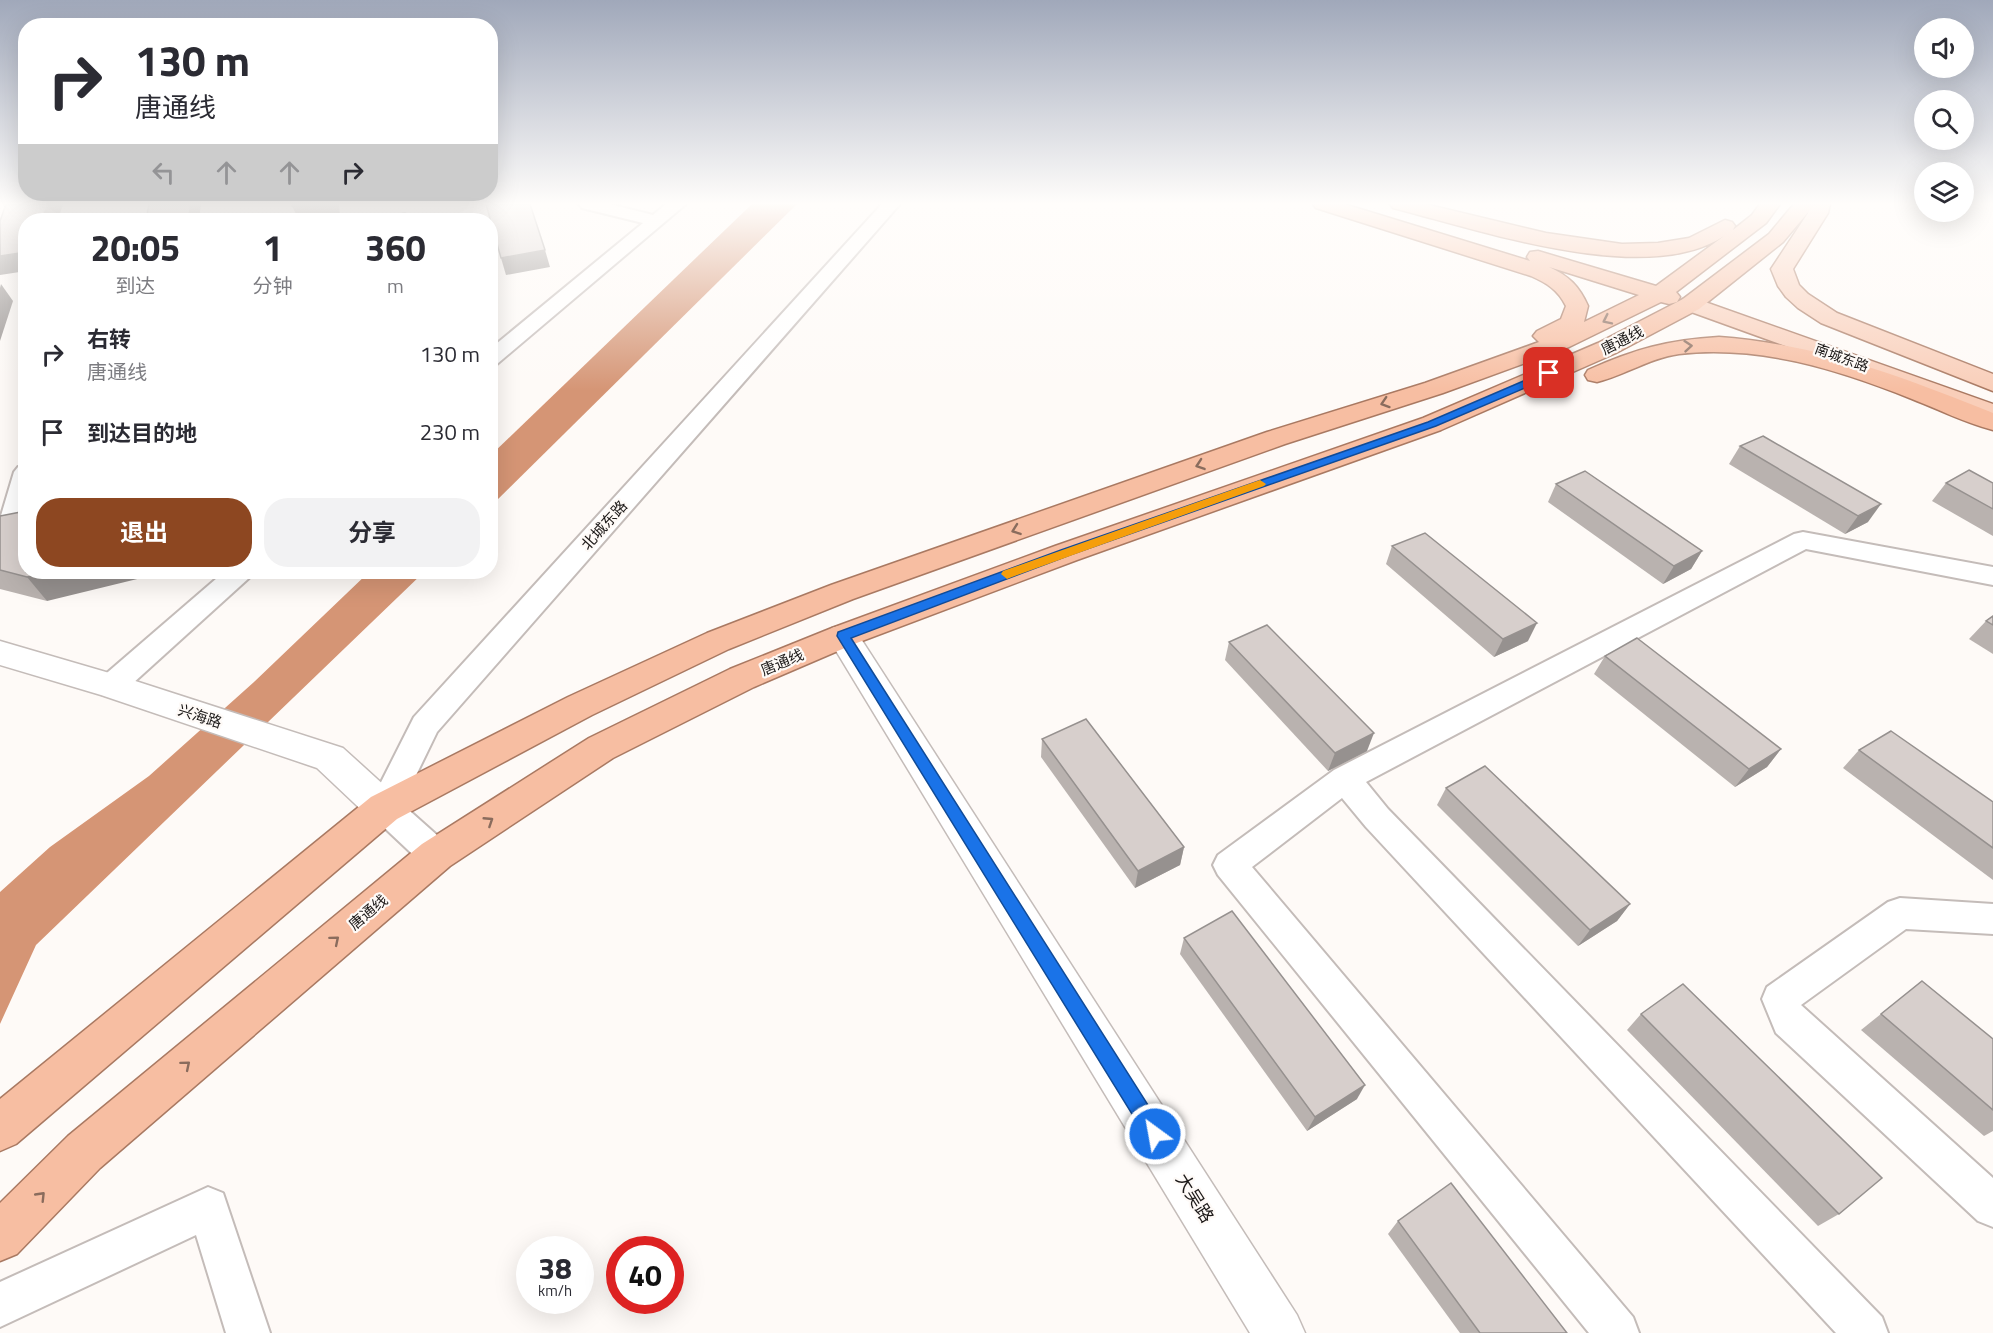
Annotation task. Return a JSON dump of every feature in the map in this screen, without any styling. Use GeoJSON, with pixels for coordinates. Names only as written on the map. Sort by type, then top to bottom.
{"type":"FeatureCollection","features":[{"type":"Feature","properties":{"kind":"highway"},"geometry":{"type":"LineString","coordinates":[[1434,388],[1476,364],[1572,323],[1577,306],[1570,291],[1556,279],[1524,266]]}},
{"type":"Feature","properties":{"kind":"highway"},"geometry":{"type":"LineString","coordinates":[[1575,266],[1682,293],[1728,266]]}},
{"type":"Feature","properties":{"kind":"highway"},"geometry":{"type":"LineString","coordinates":[[1595,266],[1682,293]]}},
{"type":"Feature","properties":{"kind":"highway"},"geometry":{"type":"LineString","coordinates":[[1682,293],[1709,266]]}},
{"type":"Feature","properties":{"kind":"highway","name":"唐通线"},"geometry":{"type":"LineString","coordinates":[[0,1128],[384,808],[580,706],[728,637],[842,592],[1276,438],[1434,388],[1561,342],[1682,293]]}},
{"type":"Feature","properties":{"kind":"highway","name":"唐通线"},"geometry":{"type":"LineString","coordinates":[[0,1238],[84,1152],[436,855],[601,748],[742,678],[843,636],[1065,553],[1432,424],[1607,348],[1682,293]]}},
{"type":"Feature","properties":{"kind":"highway"},"geometry":{"type":"LineString","coordinates":[[1432,424],[1484,415],[1558,391],[1657,352],[1709,344],[1772,348],[1814,357],[1993,422]]}},
{"type":"Feature","properties":{"kind":"main road"},"geometry":{"type":"LineString","coordinates":[[1784,266],[1782,269],[1785,281],[1791,291],[1804,304],[1828,318],[1993,383]]}},
{"type":"Feature","properties":{"kind":"main road","name":"南城东路"},"geometry":{"type":"LineString","coordinates":[[1682,293],[1993,392]]}},
{"type":"Feature","properties":{"kind":"main road","name":"南城东路"},"geometry":{"type":"LineString","coordinates":[[1682,293],[1993,413]]}},
{"type":"Feature","properties":{"kind":"street"},"geometry":{"type":"LineString","coordinates":[[498,346],[599,266]]}},
{"type":"Feature","properties":{"kind":"street","name":"北城东路"},"geometry":{"type":"LineString","coordinates":[[384,808],[425,725],[835,266]]}},
{"type":"Feature","properties":{"kind":"street"},"geometry":{"type":"LineString","coordinates":[[12,526],[18,503]]}},
{"type":"Feature","properties":{"kind":"street"},"geometry":{"type":"LineString","coordinates":[[1617,1333],[1230,865],[1345,779],[1803,540],[1993,576]]}},
{"type":"Feature","properties":{"kind":"street"},"geometry":{"type":"LineString","coordinates":[[111,686],[232,579]]}},
{"type":"Feature","properties":{"kind":"street","name":"大吴路"},"geometry":{"type":"LineString","coordinates":[[843,636],[1280,1333]]}},
{"type":"Feature","properties":{"kind":"street","name":"兴海路"},"geometry":{"type":"LineString","coordinates":[[0,653],[111,686],[330,758],[384,808]]}},
{"type":"Feature","properties":{"kind":"street"},"geometry":{"type":"LineString","coordinates":[[1345,779],[1393,835],[1866,1333]]}},
{"type":"Feature","properties":{"kind":"street"},"geometry":{"type":"LineString","coordinates":[[384,808],[436,855]]}},
{"type":"Feature","properties":{"kind":"street"},"geometry":{"type":"LineString","coordinates":[[1993,919],[1900,913],[1780,999],[1789,1021],[1993,1206]]}},
{"type":"Feature","properties":{"kind":"street"},"geometry":{"type":"LineString","coordinates":[[0,1305],[208,1208],[248,1333]]}},
{"type":"Feature","properties":{"kind":"shaded area"},"geometry":{"type":"Polygon","coordinates":[[[687,266],[734,266],[498,499],[498,448],[687,266]]]}},
{"type":"Feature","properties":{"kind":"shaded area"},"geometry":{"type":"Polygon","coordinates":[[[362,579],[417,579],[36,945],[0,1024],[0,892],[50,847],[149,776],[254,682],[362,579]]]}},
{"type":"Feature","properties":{"kind":"building"},"geometry":{"type":"Polygon","coordinates":[[[1763,436],[1881,504],[1858,516],[1740,446],[1763,436]]]}},
{"type":"Feature","properties":{"kind":"building"},"geometry":{"type":"Polygon","coordinates":[[[1969,470],[1993,483],[1993,509],[1946,483],[1969,470]]]}},
{"type":"Feature","properties":{"kind":"building"},"geometry":{"type":"Polygon","coordinates":[[[1585,471],[1702,551],[1674,566],[1556,484],[1585,471]]]}},
{"type":"Feature","properties":{"kind":"building"},"geometry":{"type":"Polygon","coordinates":[[[18,513],[18,575],[0,570],[0,516],[18,513]]]}},
{"type":"Feature","properties":{"kind":"building"},"geometry":{"type":"Polygon","coordinates":[[[1425,533],[1537,623],[1503,639],[1392,546],[1425,533]]]}},
{"type":"Feature","properties":{"kind":"building"},"geometry":{"type":"Polygon","coordinates":[[[1993,616],[1993,625],[1986,621],[1993,616]]]}},
{"type":"Feature","properties":{"kind":"building"},"geometry":{"type":"Polygon","coordinates":[[[1267,625],[1374,733],[1335,753],[1229,642],[1267,625]]]}},
{"type":"Feature","properties":{"kind":"building"},"geometry":{"type":"Polygon","coordinates":[[[1637,638],[1781,749],[1749,769],[1605,656],[1637,638]]]}},
{"type":"Feature","properties":{"kind":"building"},"geometry":{"type":"Polygon","coordinates":[[[1086,719],[1184,847],[1138,871],[1042,739],[1086,719]]]}},
{"type":"Feature","properties":{"kind":"building"},"geometry":{"type":"Polygon","coordinates":[[[1891,731],[1993,802],[1993,848],[1859,750],[1891,731]]]}},
{"type":"Feature","properties":{"kind":"building"},"geometry":{"type":"Polygon","coordinates":[[[1485,766],[1630,904],[1590,930],[1446,788],[1485,766]]]}},
{"type":"Feature","properties":{"kind":"building"},"geometry":{"type":"Polygon","coordinates":[[[1232,911],[1365,1085],[1315,1117],[1184,938],[1232,911]]]}},
{"type":"Feature","properties":{"kind":"building"},"geometry":{"type":"Polygon","coordinates":[[[1922,981],[1993,1039],[1993,1110],[1881,1014],[1922,981]]]}},
{"type":"Feature","properties":{"kind":"building"},"geometry":{"type":"Polygon","coordinates":[[[1683,984],[1882,1178],[1839,1214],[1641,1014],[1683,984]]]}},
{"type":"Feature","properties":{"kind":"building"},"geometry":{"type":"Polygon","coordinates":[[[1451,1183],[1567,1333],[1480,1333],[1398,1221],[1451,1183]]]}},
{"type":"Feature","properties":{"kind":"slow traffic"},"geometry":{"type":"LineString","coordinates":[[1007,574],[1260,484]]}},
{"type":"Feature","properties":{"kind":"route"},"geometry":{"type":"LineString","coordinates":[[1155,1134],[843,636],[1065,553],[1432,424],[1549,373]]}}]}
